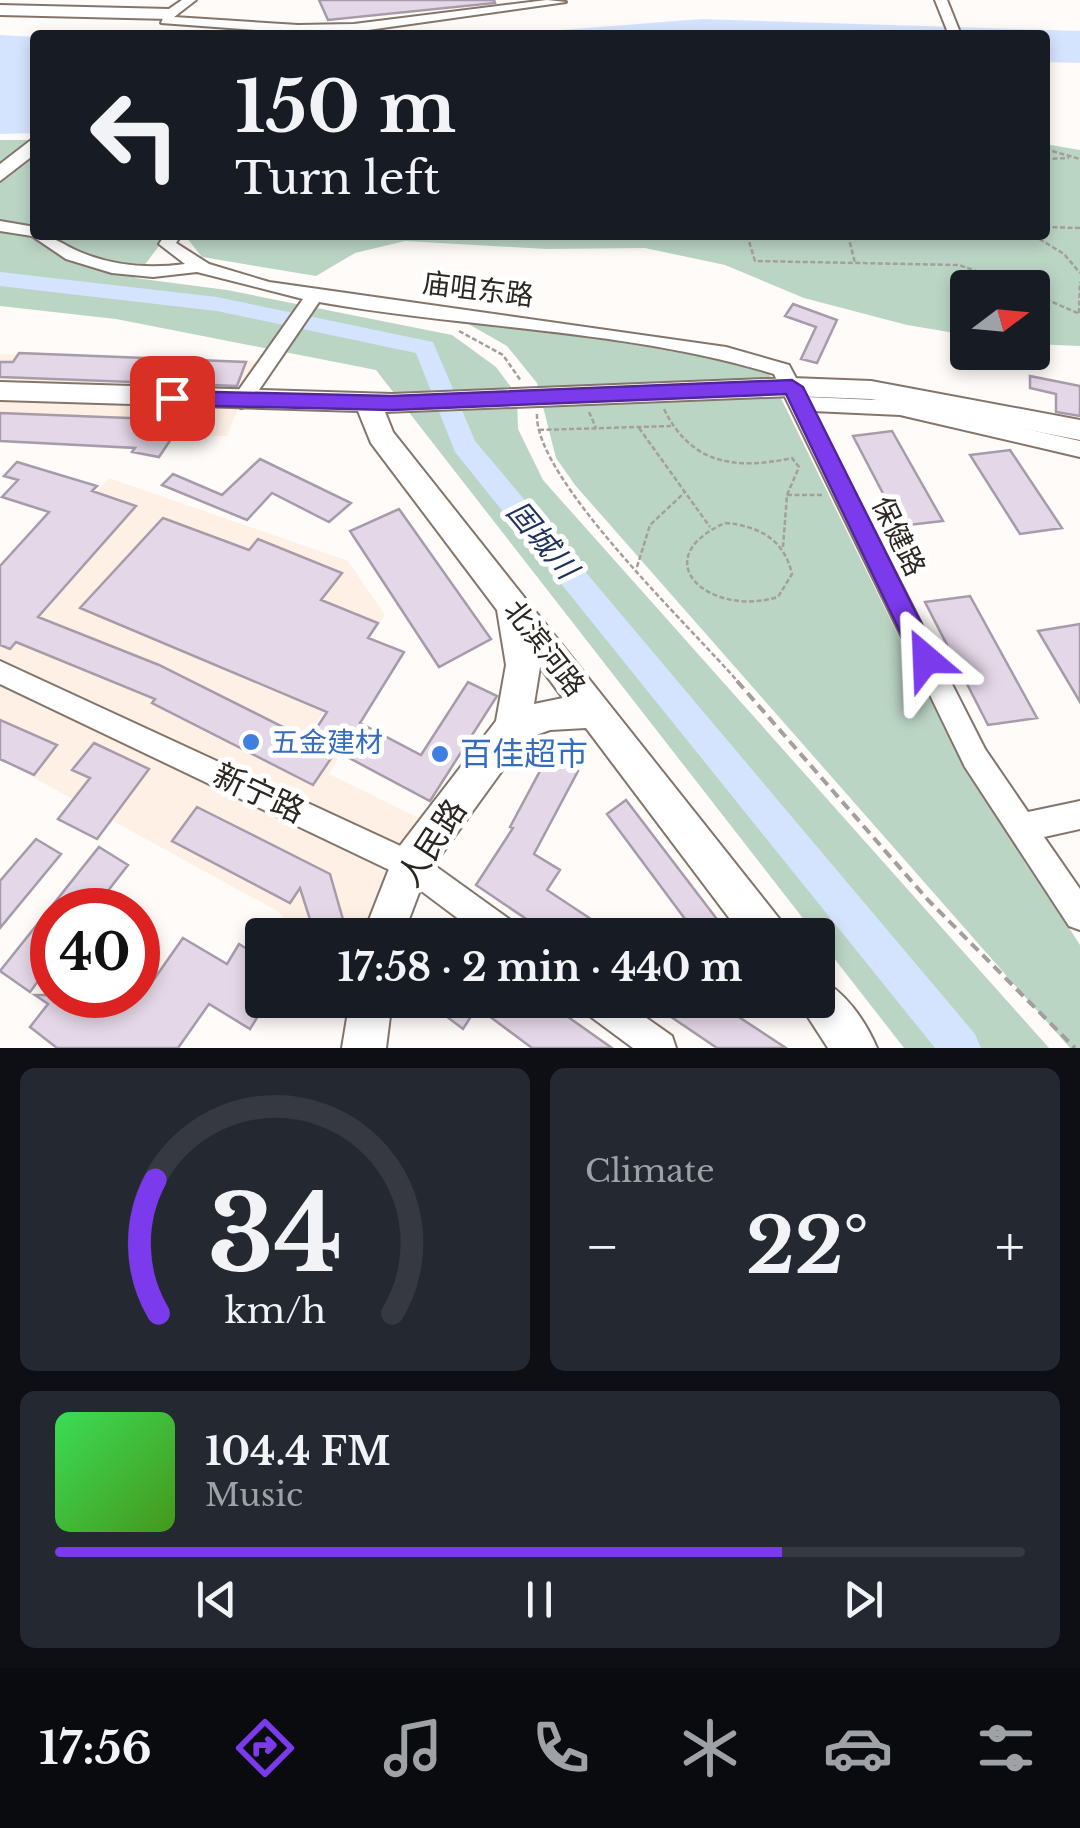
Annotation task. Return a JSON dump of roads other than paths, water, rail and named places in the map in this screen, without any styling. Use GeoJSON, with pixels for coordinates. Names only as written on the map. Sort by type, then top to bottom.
{"type":"FeatureCollection","features":[{"type":"Feature","properties":{"kind":"main road"},"geometry":{"type":"LineString","coordinates":[[0,10],[162,23]]}},
{"type":"Feature","properties":{"kind":"main road"},"geometry":{"type":"LineString","coordinates":[[0,176],[30,150]]}},
{"type":"Feature","properties":{"kind":"main road"},"geometry":{"type":"LineString","coordinates":[[0,391],[380,403],[658,394],[797,395],[871,390],[1080,430]]}},
{"type":"Feature","properties":{"kind":"main road","name":"北滨河路"},"geometry":{"type":"LineString","coordinates":[[380,403],[381,436],[755,918]]}},
{"type":"Feature","properties":{"kind":"main road"},"geometry":{"type":"LineString","coordinates":[[510,604],[523,664],[512,727],[550,714],[594,712]]}},
{"type":"Feature","properties":{"kind":"main road","name":"人民路"},"geometry":{"type":"LineString","coordinates":[[390,918],[410,865],[512,727]]}},
{"type":"Feature","properties":{"kind":"main road"},"geometry":{"type":"LineString","coordinates":[[364,1048],[369,1018]]}},
{"type":"Feature","properties":{"kind":"main road"},"geometry":{"type":"LineString","coordinates":[[832,1018],[855,1048]]}},
{"type":"Feature","properties":{"kind":"street"},"geometry":{"type":"LineString","coordinates":[[162,23],[190,0]]}},
{"type":"Feature","properties":{"kind":"street"},"geometry":{"type":"LineString","coordinates":[[941,0],[953,30]]}},
{"type":"Feature","properties":{"kind":"street"},"geometry":{"type":"LineString","coordinates":[[162,23],[354,28],[560,2]]}},
{"type":"Feature","properties":{"kind":"street"},"geometry":{"type":"LineString","coordinates":[[0,226],[30,232]]}},
{"type":"Feature","properties":{"kind":"street","name":"庙咀东路"},"geometry":{"type":"LineString","coordinates":[[47,240],[78,259],[154,273],[192,268],[310,302],[660,340],[762,360],[782,370],[797,395]]}},
{"type":"Feature","properties":{"kind":"street"},"geometry":{"type":"LineString","coordinates":[[170,240],[167,244],[192,268]]}},
{"type":"Feature","properties":{"kind":"street"},"geometry":{"type":"LineString","coordinates":[[241,401],[310,302]]}},
{"type":"Feature","properties":{"kind":"street"},"geometry":{"type":"LineString","coordinates":[[797,395],[900,408],[1080,449]]}},
{"type":"Feature","properties":{"kind":"street","name":"保健路"},"geometry":{"type":"LineString","coordinates":[[797,395],[975,758],[1080,914]]}},
{"type":"Feature","properties":{"kind":"street","name":"新宁路"},"geometry":{"type":"LineString","coordinates":[[0,672],[410,865],[482,918]]}},
{"type":"Feature","properties":{"kind":"street"},"geometry":{"type":"LineString","coordinates":[[1020,828],[1080,815]]}},
{"type":"Feature","properties":{"kind":"street"},"geometry":{"type":"LineString","coordinates":[[619,1018],[660,1048]]}},
{"type":"Feature","properties":{"kind":"water"},"geometry":{"type":"Polygon","coordinates":[[[701,19],[1048,30],[563,30],[701,19]]]}},
{"type":"Feature","properties":{"kind":"water"},"geometry":{"type":"Polygon","coordinates":[[[1050,30],[1080,31],[1080,63],[1050,62],[1050,30]]]}},
{"type":"Feature","properties":{"kind":"water"},"geometry":{"type":"Polygon","coordinates":[[[0,35],[30,37],[30,133],[0,134],[0,35]]]}},
{"type":"Feature","properties":{"kind":"waterway","name":"固城川"},"geometry":{"type":"LineString","coordinates":[[0,279],[217,304],[425,347],[464,445],[961,1048]]}},
{"type":"Feature","properties":{"kind":"place","name":"五金建材"},"geometry":{"type":"Point","coordinates":[251,742]}},
{"type":"Feature","properties":{"kind":"place","name":"百佳超市"},"geometry":{"type":"Point","coordinates":[440,754]}}]}
